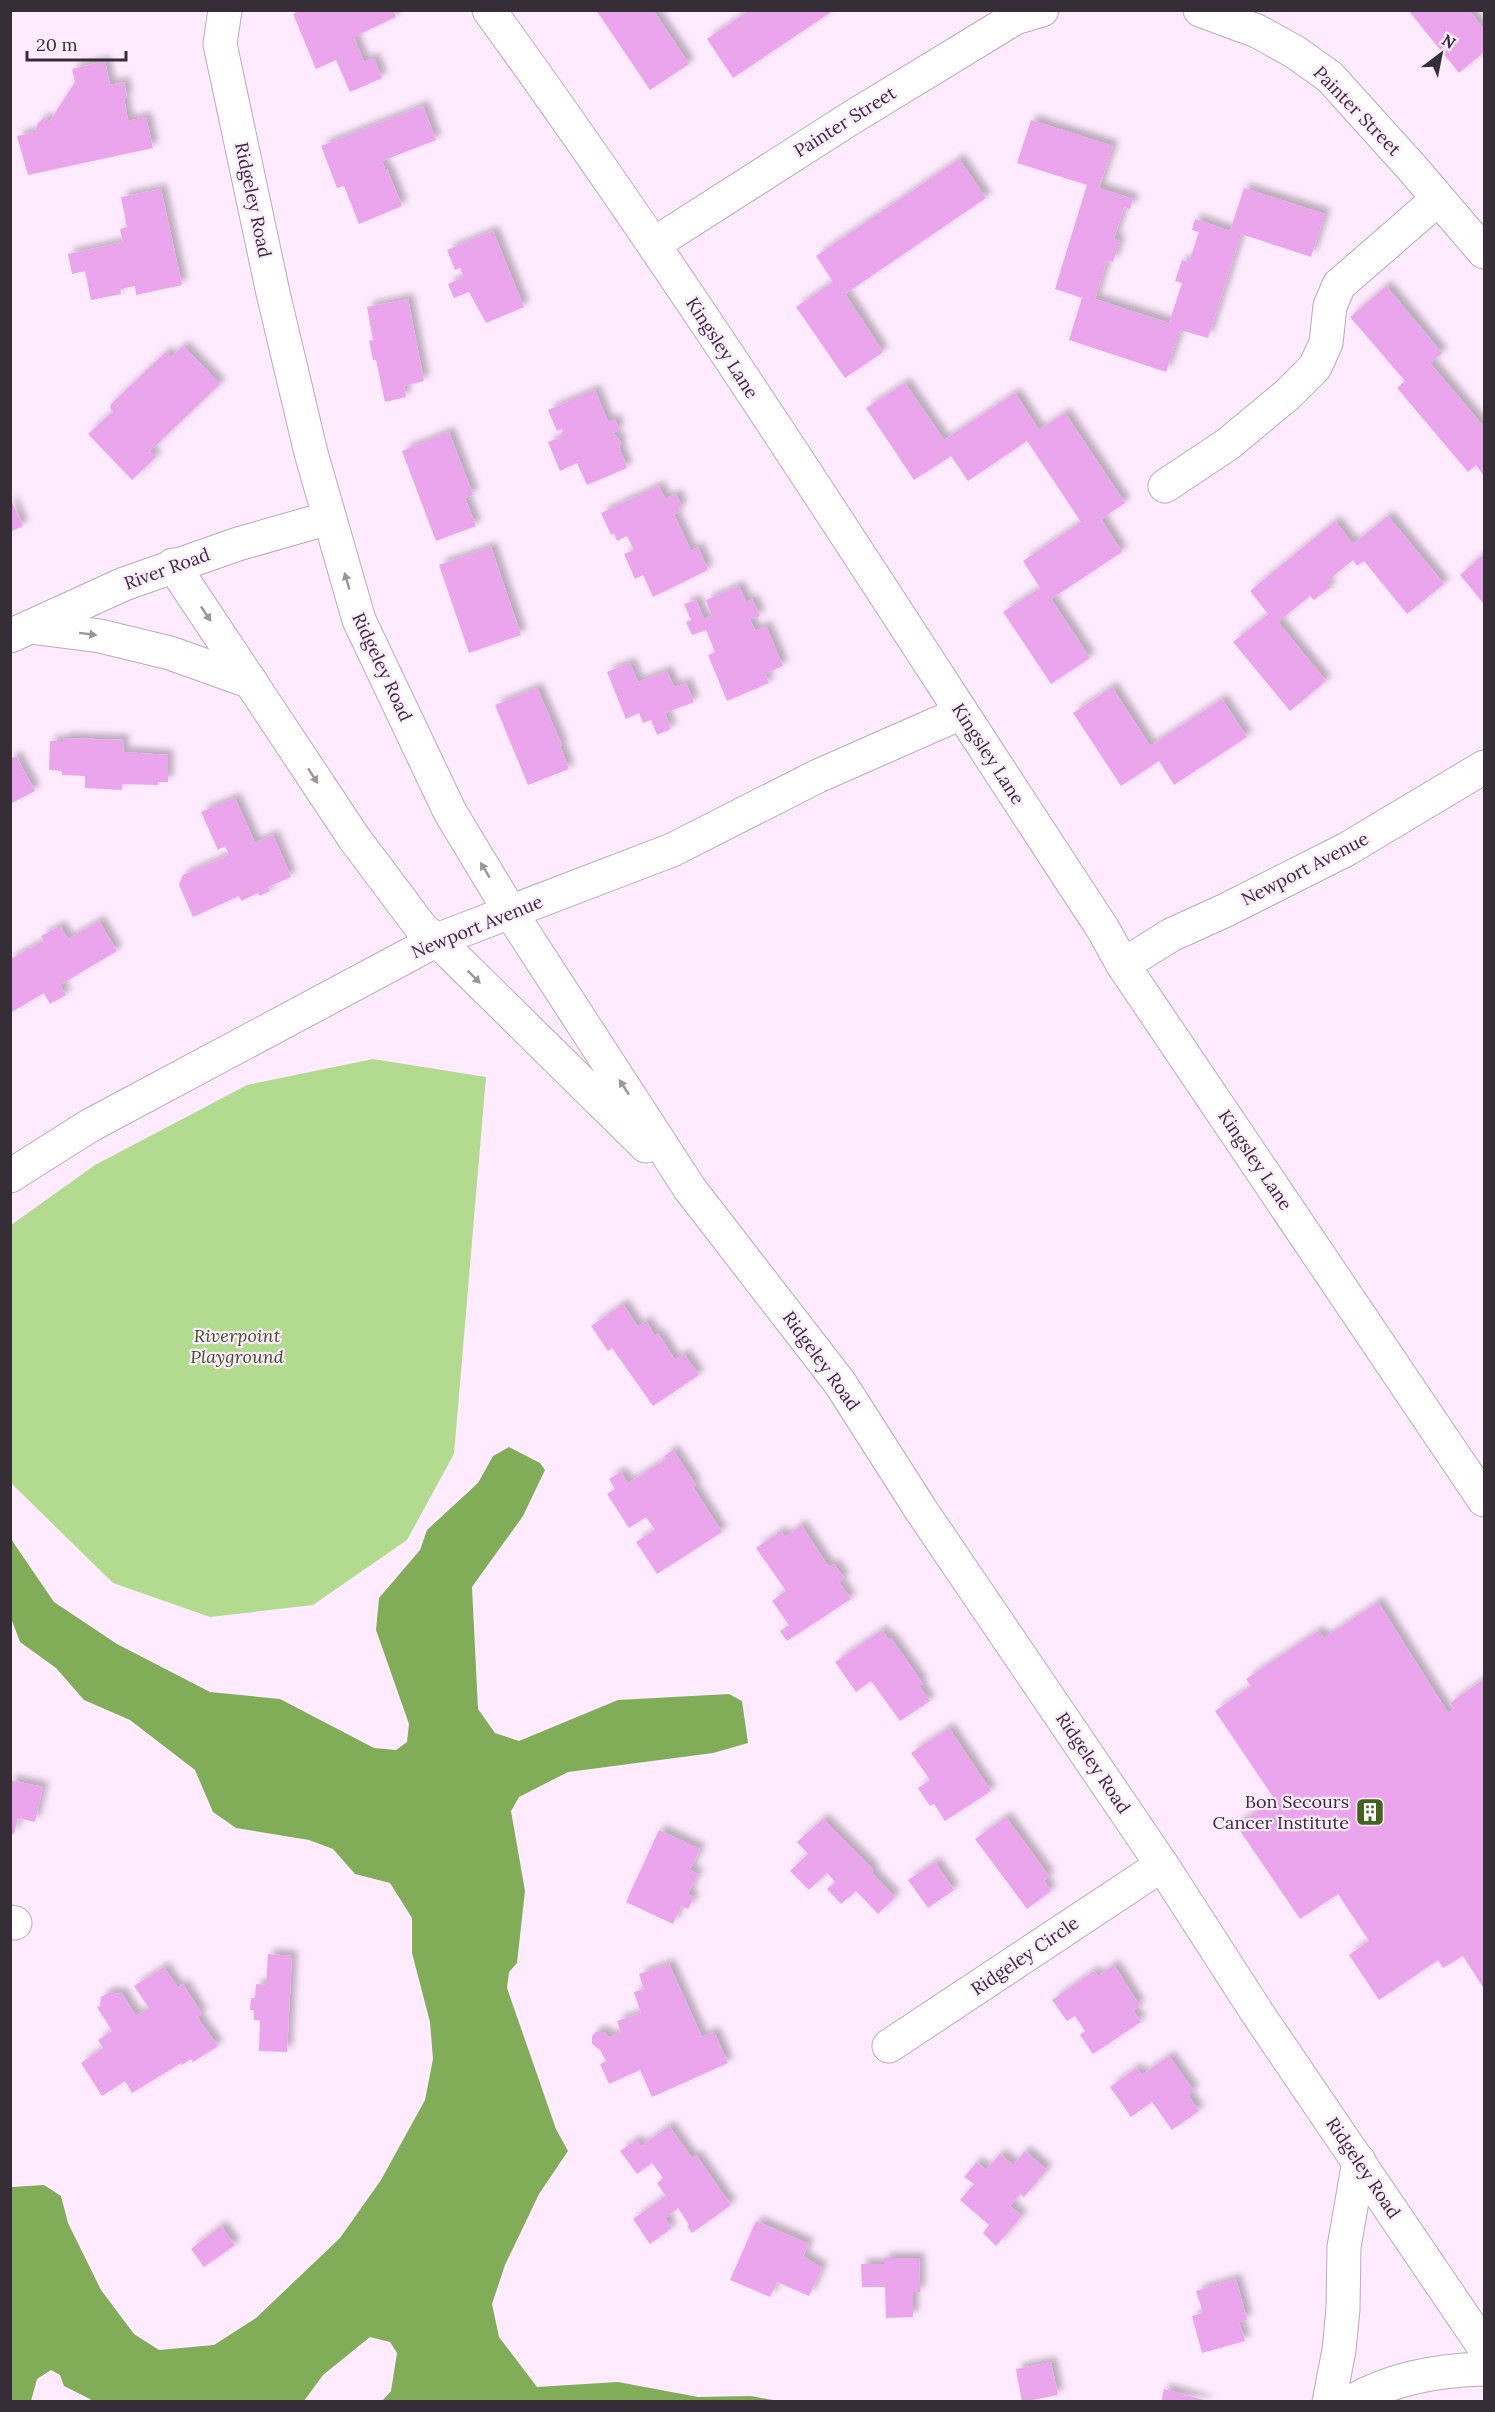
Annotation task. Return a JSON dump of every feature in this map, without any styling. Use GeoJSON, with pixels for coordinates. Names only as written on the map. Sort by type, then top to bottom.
{"type":"FeatureCollection","features":[{"type":"Feature","properties":{"kind":"street","name":"Ridgeley Road"},"geometry":{"type":"LineString","coordinates":[[225,10],[220,44],[273,293],[328,518],[359,620],[450,812],[511,912],[690,1189],[840,1383],[921,1510],[1162,1865],[1258,2014],[1485,2347]]}},
{"type":"Feature","properties":{"kind":"street","name":"Kingsley Lane"},"geometry":{"type":"LineString","coordinates":[[489,10],[654,244],[880,586],[1123,965],[1485,1500]]}},
{"type":"Feature","properties":{"kind":"street","name":"Painter Street"},"geometry":{"type":"LineString","coordinates":[[654,244],[851,118],[1006,24],[1016,18],[1042,10]]}},
{"type":"Feature","properties":{"kind":"street","name":"Painter Street"},"geometry":{"type":"LineString","coordinates":[[1200,10],[1257,31],[1295,52],[1330,77],[1485,252]]}},
{"type":"Feature","properties":{"kind":"street"},"geometry":{"type":"LineString","coordinates":[[1165,486],[1228,444],[1315,367],[1326,343],[1330,306],[1340,285],[1438,199]]}},
{"type":"Feature","properties":{"kind":"street","name":"River Road"},"geometry":{"type":"LineString","coordinates":[[20,632],[124,584],[173,565],[328,518]]}},
{"type":"Feature","properties":{"kind":"street","name":"Ridgeley Road"},"geometry":{"type":"LineString","coordinates":[[173,565],[354,838],[423,930],[437,940],[690,1189]]}},
{"type":"Feature","properties":{"kind":"street"},"geometry":{"type":"LineString","coordinates":[[20,632],[100,636],[170,653],[251,682]]}},
{"type":"Feature","properties":{"kind":"street","name":"Newport Avenue"},"geometry":{"type":"LineString","coordinates":[[10,1176],[89,1126],[437,940],[672,850],[818,776],[961,713]]}},
{"type":"Feature","properties":{"kind":"street","name":"Newport Avenue"},"geometry":{"type":"LineString","coordinates":[[1123,965],[1171,934],[1226,910],[1347,849],[1485,767]]}},
{"type":"Feature","properties":{"kind":"street","name":"Ridgeley Circle"},"geometry":{"type":"LineString","coordinates":[[889,2046],[1162,1865]]}},
{"type":"Feature","properties":{"kind":"street"},"geometry":{"type":"LineString","coordinates":[[1329,2402],[1339,2350],[1343,2309],[1344,2247],[1359,2161]]}},
{"type":"Feature","properties":{"kind":"street"},"geometry":{"type":"LineString","coordinates":[[1351,2402],[1367,2392],[1411,2377],[1458,2369],[1485,2369]]}},
{"type":"Feature","properties":{"kind":"green space","name":"Riverpoint Playground"},"geometry":{"type":"Polygon","coordinates":[[[373,1059],[486,1077],[454,1454],[407,1540],[313,1605],[210,1617],[113,1583],[11,1483],[11,1225],[95,1165],[247,1085],[373,1059]]]}},
{"type":"Feature","properties":{"kind":"shaded area"},"geometry":{"type":"Polygon","coordinates":[[[509,1447],[540,1463],[545,1470],[523,1516],[472,1587],[478,1709],[495,1733],[519,1741],[618,1700],[729,1694],[742,1701],[748,1743],[713,1753],[568,1772],[519,1797],[511,1811],[525,1891],[517,1963],[509,1972],[507,1988],[556,2129],[568,2151],[539,2194],[505,2265],[492,2304],[499,2337],[537,2387],[618,2382],[698,2397],[751,2396],[778,2401],[382,2401],[391,2391],[397,2353],[390,2342],[370,2337],[323,2375],[304,2401],[91,2401],[64,2386],[60,2375],[51,2370],[37,2379],[31,2401],[11,2401],[12,2187],[44,2185],[61,2196],[68,2223],[101,2290],[134,2334],[159,2350],[214,2345],[256,2318],[340,2238],[381,2180],[425,2100],[433,2059],[430,2022],[412,1953],[412,1918],[390,1883],[355,1874],[333,1849],[309,1840],[236,1828],[213,1812],[195,1770],[130,1720],[84,1700],[56,1668],[20,1642],[11,1618],[11,1539],[54,1602],[117,1644],[210,1692],[280,1699],[374,1748],[396,1750],[407,1742],[409,1724],[376,1630],[379,1598],[420,1550],[427,1530],[478,1483],[493,1456],[509,1447]]]}},
{"type":"Feature","properties":{"kind":"building"},"geometry":{"type":"Polygon","coordinates":[[[301,10],[393,10],[396,17],[354,37],[364,62],[374,58],[382,78],[350,92],[336,60],[316,69],[293,14],[301,10]]]}},
{"type":"Feature","properties":{"kind":"building"},"geometry":{"type":"Polygon","coordinates":[[[596,10],[653,10],[689,64],[650,90],[596,10]]]}},
{"type":"Feature","properties":{"kind":"building"},"geometry":{"type":"Polygon","coordinates":[[[750,10],[834,10],[733,78],[707,39],[750,10]]]}},
{"type":"Feature","properties":{"kind":"building"},"geometry":{"type":"Polygon","coordinates":[[[1408,10],[1469,10],[1484,30],[1484,52],[1459,73],[1408,10]]]}},
{"type":"Feature","properties":{"kind":"building"},"geometry":{"type":"Polygon","coordinates":[[[105,61],[110,85],[124,82],[128,121],[146,117],[153,148],[28,175],[17,136],[35,132],[38,123],[44,118],[50,121],[75,82],[72,69],[105,61]]]}},
{"type":"Feature","properties":{"kind":"building"},"geometry":{"type":"Polygon","coordinates":[[[423,106],[436,140],[382,161],[402,206],[359,224],[344,186],[337,188],[321,146],[423,106]]]}},
{"type":"Feature","properties":{"kind":"building"},"geometry":{"type":"Polygon","coordinates":[[[1031,120],[1113,146],[1099,188],[1133,199],[1130,209],[1124,207],[1114,239],[1120,241],[1113,262],[1107,260],[1095,299],[1169,323],[1182,283],[1175,281],[1182,260],[1189,262],[1199,232],[1192,230],[1195,219],[1230,231],[1244,188],[1325,214],[1311,257],[1241,234],[1208,338],[1180,330],[1166,372],[1069,340],[1082,298],[1055,289],[1087,185],[1017,163],[1031,120]]]}},
{"type":"Feature","properties":{"kind":"building"},"geometry":{"type":"Polygon","coordinates":[[[959,159],[986,198],[845,294],[883,352],[845,378],[796,307],[833,282],[816,256],[959,159]]]}},
{"type":"Feature","properties":{"kind":"building"},"geometry":{"type":"Polygon","coordinates":[[[161,189],[182,285],[136,295],[135,286],[120,289],[121,294],[91,300],[85,271],[72,274],[68,254],[123,242],[120,229],[127,227],[121,197],[161,189]]]}},
{"type":"Feature","properties":{"kind":"building"},"geometry":{"type":"Polygon","coordinates":[[[493,231],[524,307],[486,323],[469,292],[454,298],[448,284],[464,277],[460,268],[455,270],[447,250],[493,231]]]}},
{"type":"Feature","properties":{"kind":"building"},"geometry":{"type":"Polygon","coordinates":[[[1386,286],[1442,353],[1430,363],[1484,427],[1484,476],[1476,465],[1468,472],[1397,388],[1405,381],[1350,317],[1386,286]]]}},
{"type":"Feature","properties":{"kind":"building"},"geometry":{"type":"Polygon","coordinates":[[[408,299],[424,381],[404,386],[406,397],[385,402],[376,360],[373,360],[369,341],[373,340],[367,307],[408,299]]]}},
{"type":"Feature","properties":{"kind":"building"},"geometry":{"type":"Polygon","coordinates":[[[183,346],[220,384],[150,451],[156,457],[132,480],[88,434],[113,411],[110,408],[111,404],[166,352],[171,357],[183,346]]]}},
{"type":"Feature","properties":{"kind":"building"},"geometry":{"type":"Polygon","coordinates":[[[905,383],[944,440],[1015,393],[1039,430],[1065,413],[1125,503],[1101,519],[1122,552],[1051,599],[1090,658],[1051,684],[1003,612],[1040,588],[1023,561],[1081,522],[1027,441],[968,481],[951,456],[914,480],[866,408],[905,383]]]}},
{"type":"Feature","properties":{"kind":"building"},"geometry":{"type":"Polygon","coordinates":[[[595,390],[608,422],[615,419],[619,430],[613,433],[621,442],[619,447],[627,468],[587,485],[577,463],[560,471],[548,442],[562,437],[563,432],[562,429],[557,431],[548,410],[595,390]]]}},
{"type":"Feature","properties":{"kind":"building"},"geometry":{"type":"Polygon","coordinates":[[[449,432],[473,495],[465,498],[476,526],[436,541],[402,451],[449,432]]]}},
{"type":"Feature","properties":{"kind":"building"},"geometry":{"type":"Polygon","coordinates":[[[659,486],[665,499],[676,494],[682,506],[678,508],[680,512],[674,514],[691,551],[698,547],[708,570],[653,597],[643,575],[635,579],[624,554],[634,550],[627,536],[617,541],[614,534],[611,535],[601,513],[659,486]]]}},
{"type":"Feature","properties":{"kind":"building"},"geometry":{"type":"Polygon","coordinates":[[[10,498],[23,526],[10,532],[10,498]]]}},
{"type":"Feature","properties":{"kind":"building"},"geometry":{"type":"Polygon","coordinates":[[[1388,516],[1444,584],[1407,614],[1364,561],[1357,566],[1353,560],[1326,582],[1331,587],[1314,600],[1310,596],[1278,622],[1326,681],[1290,711],[1233,642],[1268,614],[1250,591],[1335,521],[1353,544],[1388,516]]]}},
{"type":"Feature","properties":{"kind":"building"},"geometry":{"type":"Polygon","coordinates":[[[491,547],[521,635],[469,653],[439,565],[491,547]]]}},
{"type":"Feature","properties":{"kind":"building"},"geometry":{"type":"Polygon","coordinates":[[[1484,554],[1484,604],[1460,575],[1484,554]]]}},
{"type":"Feature","properties":{"kind":"building"},"geometry":{"type":"Polygon","coordinates":[[[739,586],[746,602],[752,599],[760,616],[750,619],[755,631],[766,626],[783,666],[765,674],[769,683],[727,701],[708,655],[715,652],[706,630],[692,635],[686,622],[691,620],[684,604],[696,600],[704,619],[712,616],[706,600],[739,586]]]}},
{"type":"Feature","properties":{"kind":"building"},"geometry":{"type":"Polygon","coordinates":[[[630,663],[638,682],[667,671],[674,687],[686,683],[694,702],[665,713],[671,729],[657,735],[651,720],[643,723],[639,713],[626,719],[607,672],[630,663]]]}},
{"type":"Feature","properties":{"kind":"building"},"geometry":{"type":"Polygon","coordinates":[[[1112,687],[1150,746],[1222,699],[1247,737],[1174,785],[1159,761],[1121,786],[1073,713],[1112,687]]]}},
{"type":"Feature","properties":{"kind":"building"},"geometry":{"type":"Polygon","coordinates":[[[537,688],[562,745],[560,746],[569,769],[528,785],[495,705],[537,688]]]}},
{"type":"Feature","properties":{"kind":"building"},"geometry":{"type":"Polygon","coordinates":[[[64,738],[124,740],[123,752],[168,755],[168,782],[158,782],[158,785],[122,784],[122,790],[85,788],[85,776],[62,775],[62,771],[49,770],[50,741],[63,741],[64,738]]]}},
{"type":"Feature","properties":{"kind":"building"},"geometry":{"type":"Polygon","coordinates":[[[16,756],[35,791],[10,804],[10,759],[16,756]]]}},
{"type":"Feature","properties":{"kind":"building"},"geometry":{"type":"Polygon","coordinates":[[[235,798],[255,843],[273,835],[291,877],[268,887],[270,891],[260,896],[258,893],[241,901],[239,896],[193,917],[179,885],[183,875],[229,855],[225,846],[218,850],[201,812],[235,798]]]}},
{"type":"Feature","properties":{"kind":"building"},"geometry":{"type":"Polygon","coordinates":[[[99,921],[117,951],[60,985],[66,995],[50,1004],[44,993],[12,1012],[10,1009],[10,959],[44,941],[41,936],[60,926],[68,939],[99,921]]]}},
{"type":"Feature","properties":{"kind":"building"},"geometry":{"type":"Polygon","coordinates":[[[623,1304],[638,1327],[646,1321],[655,1336],[658,1333],[675,1360],[684,1354],[699,1375],[653,1406],[612,1348],[608,1351],[591,1326],[623,1304]]]}},
{"type":"Feature","properties":{"kind":"building"},"geometry":{"type":"Polygon","coordinates":[[[673,1450],[696,1485],[693,1487],[722,1532],[657,1574],[636,1542],[655,1530],[646,1517],[629,1528],[607,1494],[615,1489],[609,1479],[621,1472],[628,1483],[666,1459],[664,1456],[673,1450]]]}},
{"type":"Feature","properties":{"kind":"building"},"geometry":{"type":"Polygon","coordinates":[[[801,1525],[829,1567],[834,1564],[844,1578],[839,1582],[851,1599],[787,1641],[780,1631],[789,1625],[772,1601],[786,1591],[756,1548],[781,1531],[785,1537],[801,1525]]]}},
{"type":"Feature","properties":{"kind":"building","name":"Bon Secours Cancer Institute"},"geometry":{"type":"Polygon","coordinates":[[[1378,1602],[1448,1713],[1454,1709],[1450,1703],[1484,1679],[1484,1989],[1463,1956],[1443,1968],[1438,1960],[1379,2000],[1349,1955],[1369,1941],[1338,1894],[1300,1919],[1236,1825],[1275,1800],[1215,1711],[1251,1686],[1246,1679],[1318,1631],[1324,1638],[1378,1602]]]}},
{"type":"Feature","properties":{"kind":"building"},"geometry":{"type":"Polygon","coordinates":[[[882,1630],[889,1640],[891,1638],[923,1684],[919,1686],[930,1701],[900,1721],[871,1681],[856,1692],[835,1662],[882,1630]]]}},
{"type":"Feature","properties":{"kind":"building"},"geometry":{"type":"Polygon","coordinates":[[[949,1728],[991,1791],[945,1821],[934,1804],[930,1806],[918,1788],[930,1780],[911,1753],[949,1728]]]}},
{"type":"Feature","properties":{"kind":"building"},"geometry":{"type":"Polygon","coordinates":[[[10,1780],[43,1787],[35,1822],[18,1818],[14,1834],[10,1833],[10,1780]]]}},
{"type":"Feature","properties":{"kind":"building"},"geometry":{"type":"Polygon","coordinates":[[[1006,1817],[1049,1876],[1044,1881],[1051,1891],[1027,1909],[975,1839],[1006,1817]]]}},
{"type":"Feature","properties":{"kind":"building"},"geometry":{"type":"Polygon","coordinates":[[[823,1819],[873,1869],[872,1873],[895,1897],[878,1914],[856,1891],[841,1904],[827,1889],[835,1882],[827,1873],[809,1890],[790,1871],[808,1854],[797,1842],[823,1819]]]}},
{"type":"Feature","properties":{"kind":"building"},"geometry":{"type":"Polygon","coordinates":[[[659,1830],[700,1849],[690,1870],[698,1874],[688,1894],[694,1897],[688,1909],[681,1906],[673,1924],[626,1902],[659,1830]]]}},
{"type":"Feature","properties":{"kind":"building"},"geometry":{"type":"Polygon","coordinates":[[[935,1862],[954,1890],[928,1908],[908,1880],[935,1862]]]}},
{"type":"Feature","properties":{"kind":"building"},"geometry":{"type":"Polygon","coordinates":[[[268,1954],[292,1956],[287,2052],[259,2051],[260,2020],[254,2020],[254,2010],[250,2010],[251,1998],[255,1998],[256,1984],[266,1985],[268,1954]]]}},
{"type":"Feature","properties":{"kind":"building"},"geometry":{"type":"Polygon","coordinates":[[[669,1964],[702,2037],[714,2032],[728,2063],[652,2097],[640,2070],[609,2084],[600,2064],[606,2061],[600,2050],[592,2044],[592,2036],[596,2032],[604,2032],[609,2037],[621,2033],[617,2021],[641,2013],[634,1992],[644,1989],[639,1974],[669,1964]]]}},
{"type":"Feature","properties":{"kind":"building"},"geometry":{"type":"Polygon","coordinates":[[[1114,1965],[1140,2006],[1133,2010],[1141,2022],[1093,2054],[1080,2035],[1085,2031],[1075,2016],[1067,2021],[1052,2000],[1094,1971],[1098,1976],[1114,1965]]]}},
{"type":"Feature","properties":{"kind":"building"},"geometry":{"type":"Polygon","coordinates":[[[164,1967],[178,1988],[183,1984],[202,2014],[197,2017],[218,2046],[193,2062],[191,2059],[182,2065],[181,2063],[132,2093],[125,2081],[102,2096],[81,2063],[103,2048],[98,2040],[112,2031],[97,2007],[100,2006],[101,1997],[110,1992],[118,1994],[121,1992],[136,2016],[149,2008],[134,1986],[164,1967]]]}},
{"type":"Feature","properties":{"kind":"building"},"geometry":{"type":"Polygon","coordinates":[[[1169,2056],[1194,2091],[1188,2095],[1199,2111],[1172,2130],[1152,2102],[1131,2117],[1110,2087],[1136,2068],[1142,2075],[1169,2056]]]}},
{"type":"Feature","properties":{"kind":"building"},"geometry":{"type":"Polygon","coordinates":[[[669,2126],[692,2158],[696,2155],[731,2205],[692,2233],[678,2208],[665,2218],[672,2228],[650,2244],[633,2219],[666,2196],[657,2183],[663,2178],[652,2163],[637,2174],[620,2151],[636,2140],[641,2146],[669,2126]]]}},
{"type":"Feature","properties":{"kind":"building"},"geometry":{"type":"Polygon","coordinates":[[[1025,2151],[1047,2170],[1024,2197],[1020,2194],[1010,2206],[1022,2216],[996,2246],[983,2233],[989,2225],[960,2200],[974,2184],[964,2177],[977,2162],[986,2170],[1000,2154],[1013,2165],[1025,2151]]]}},
{"type":"Feature","properties":{"kind":"building"},"geometry":{"type":"Polygon","coordinates":[[[756,2221],[809,2244],[803,2256],[822,2268],[809,2296],[777,2282],[770,2297],[730,2280],[756,2221]]]}},
{"type":"Feature","properties":{"kind":"building"},"geometry":{"type":"Polygon","coordinates":[[[221,2226],[235,2245],[204,2267],[191,2249],[221,2226]]]}},
{"type":"Feature","properties":{"kind":"building"},"geometry":{"type":"Polygon","coordinates":[[[884,2258],[919,2258],[920,2292],[913,2292],[913,2317],[886,2318],[885,2287],[862,2287],[861,2264],[884,2264],[884,2258]]]}},
{"type":"Feature","properties":{"kind":"building"},"geometry":{"type":"Polygon","coordinates":[[[1236,2279],[1247,2320],[1239,2322],[1245,2341],[1202,2353],[1192,2316],[1203,2313],[1196,2291],[1236,2279]]]}},
{"type":"Feature","properties":{"kind":"building"},"geometry":{"type":"Polygon","coordinates":[[[1051,2362],[1058,2395],[1022,2402],[1016,2369],[1051,2362]]]}},
{"type":"Feature","properties":{"kind":"building"},"geometry":{"type":"Polygon","coordinates":[[[1164,2389],[1208,2401],[1208,2402],[1161,2402],[1164,2389]]]}},
{"type":"Feature","properties":{"kind":"place","name":"Bon Secours Cancer Institute"},"geometry":{"type":"Point","coordinates":[1370,1812]}}]}
